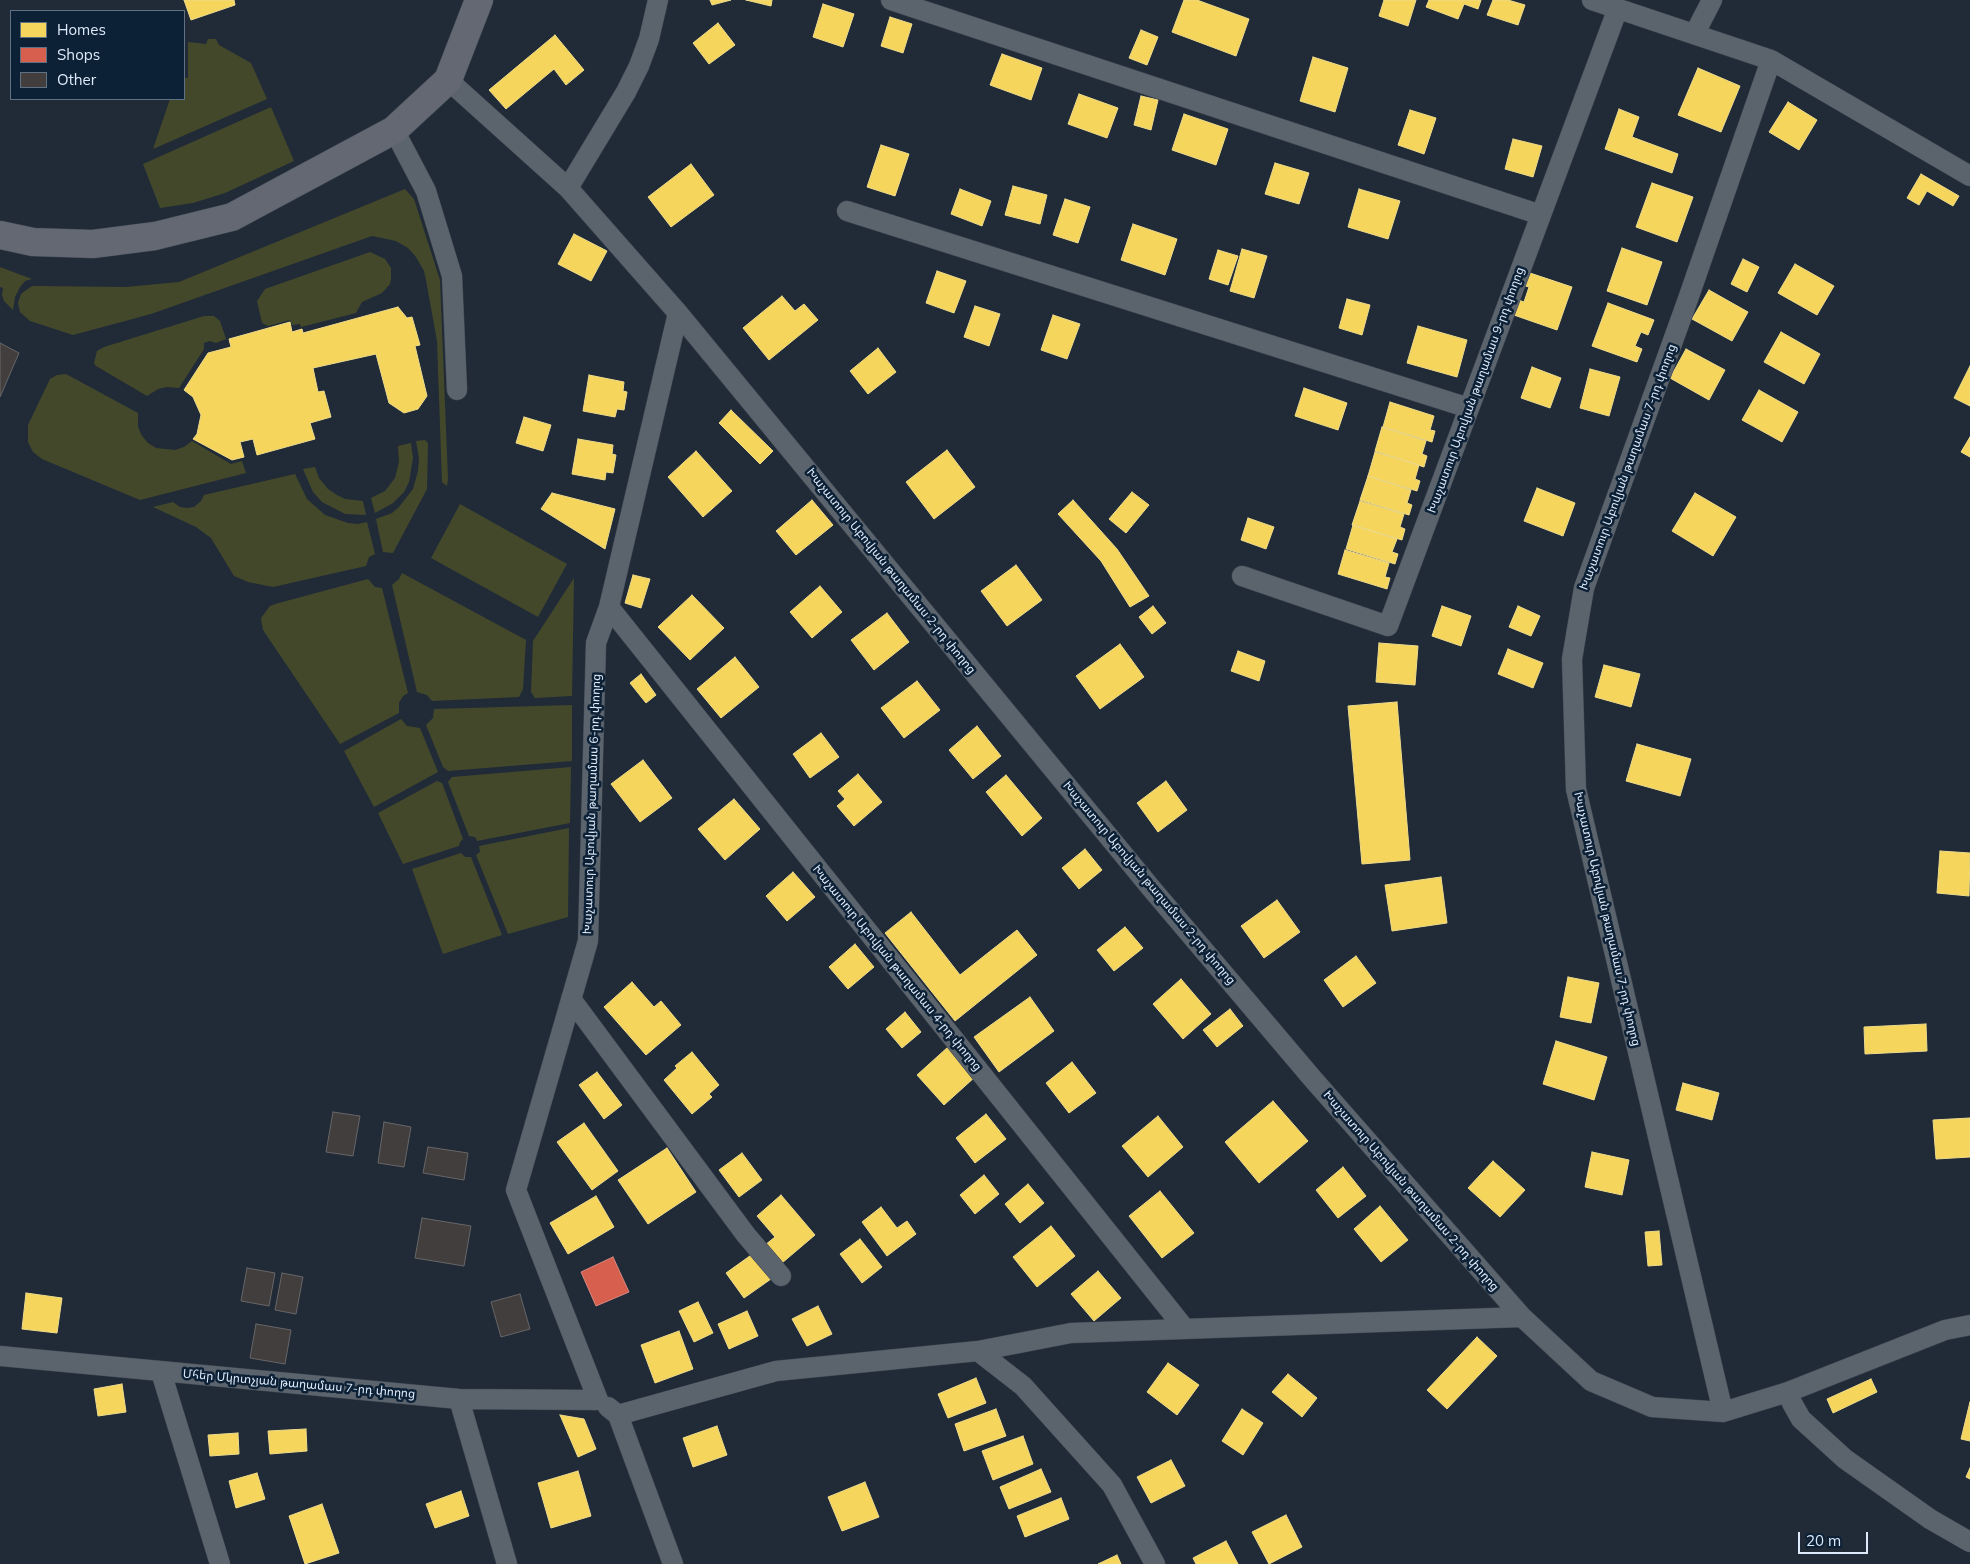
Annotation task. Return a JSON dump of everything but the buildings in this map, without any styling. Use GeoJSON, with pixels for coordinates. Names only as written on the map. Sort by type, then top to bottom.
{"type":"FeatureCollection","features":[{"type":"Feature","properties":{"kind":"main road"},"geometry":{"type":"LineString","coordinates":[[0,235],[32,242],[93,244],[155,236],[232,217],[394,130],[448,80],[479,0]]}},
{"type":"Feature","properties":{"kind":"street"},"geometry":{"type":"LineString","coordinates":[[568,188],[639,66],[658,0]]}},
{"type":"Feature","properties":{"kind":"street"},"geometry":{"type":"LineString","coordinates":[[891,0],[1541,215]]}},
{"type":"Feature","properties":{"kind":"street"},"geometry":{"type":"LineString","coordinates":[[1592,0],[1695,33],[1770,60],[1970,176]]}},
{"type":"Feature","properties":{"kind":"street"},"geometry":{"type":"LineString","coordinates":[[1695,33],[1712,0]]}},
{"type":"Feature","properties":{"kind":"street","name":"Խաչատուր Աբովյան թաղամաս 9-րդ փողոց"},"geometry":{"type":"LineString","coordinates":[[1242,576],[1388,626],[1618,8]]}},
{"type":"Feature","properties":{"kind":"street","name":"Խաչատուր Աբովյան թաղամաս 7-րդ փողոց"},"geometry":{"type":"LineString","coordinates":[[1723,1412],[1576,789],[1572,659],[1584,588],[1688,299],[1770,60]]}},
{"type":"Feature","properties":{"kind":"street","name":"Խաչատուր Աբովյան թաղամաս 2-րդ փողոց"},"geometry":{"type":"LineString","coordinates":[[448,80],[568,188],[678,313],[1164,903],[1312,1078],[1522,1317],[1591,1381],[1652,1407],[1723,1412],[1788,1392],[1945,1330],[1970,1325]]}},
{"type":"Feature","properties":{"kind":"street"},"geometry":{"type":"LineString","coordinates":[[394,130],[426,192],[452,276],[457,390]]}},
{"type":"Feature","properties":{"kind":"street"},"geometry":{"type":"LineString","coordinates":[[847,211],[1469,408]]}},
{"type":"Feature","properties":{"kind":"street","name":"Խաչատուր Աբովյան թաղամաս 6-րդ փողոց"},"geometry":{"type":"LineString","coordinates":[[598,1400],[516,1190],[588,941],[596,643],[609,607],[678,313]]}},
{"type":"Feature","properties":{"kind":"street","name":"Խաչատուր Աբովյան թաղամաս 4-րդ փողոց"},"geometry":{"type":"LineString","coordinates":[[609,607],[1185,1329]]}},
{"type":"Feature","properties":{"kind":"street"},"geometry":{"type":"LineString","coordinates":[[571,999],[746,1235],[781,1276]]}},
{"type":"Feature","properties":{"kind":"street"},"geometry":{"type":"LineString","coordinates":[[618,1415],[776,1371],[978,1352],[1071,1333],[1522,1317]]}},
{"type":"Feature","properties":{"kind":"street"},"geometry":{"type":"LineString","coordinates":[[978,1352],[1022,1386],[1112,1485],[1155,1564]]}},
{"type":"Feature","properties":{"kind":"street","name":"Մհեր Մկրտչյան թաղամաս 7-րդ փողոց"},"geometry":{"type":"LineString","coordinates":[[0,1356],[459,1399],[598,1400]]}},
{"type":"Feature","properties":{"kind":"street"},"geometry":{"type":"LineString","coordinates":[[161,1372],[220,1564]]}},
{"type":"Feature","properties":{"kind":"street"},"geometry":{"type":"LineString","coordinates":[[1788,1392],[1801,1419],[1845,1459],[1930,1519],[1970,1542]]}},
{"type":"Feature","properties":{"kind":"street"},"geometry":{"type":"LineString","coordinates":[[459,1399],[507,1564]]}},
{"type":"Feature","properties":{"kind":"street"},"geometry":{"type":"LineString","coordinates":[[598,1400],[618,1415],[673,1564]]}},
{"type":"Feature","properties":{"kind":"green space"},"geometry":{"type":"Polygon","coordinates":[[[208,39],[216,39],[219,45],[251,63],[267,99],[153,149],[170,100],[185,100],[185,78],[188,78],[188,42],[206,44],[208,39]]]}},
{"type":"Feature","properties":{"kind":"green space"},"geometry":{"type":"Polygon","coordinates":[[[271,107],[294,161],[225,193],[193,203],[160,208],[143,164],[271,107]]]}},
{"type":"Feature","properties":{"kind":"green space"},"geometry":{"type":"Polygon","coordinates":[[[405,189],[414,199],[440,280],[447,486],[442,482],[437,341],[426,280],[424,271],[416,257],[408,248],[396,241],[372,236],[151,314],[73,335],[30,321],[20,312],[18,303],[21,294],[32,286],[126,287],[179,282],[405,189]]]}},
{"type":"Feature","properties":{"kind":"green space"},"geometry":{"type":"Polygon","coordinates":[[[370,252],[385,259],[391,268],[390,284],[382,293],[362,302],[356,313],[301,327],[300,324],[292,325],[290,320],[268,326],[262,323],[257,301],[265,289],[370,252]]]}},
{"type":"Feature","properties":{"kind":"green space"},"geometry":{"type":"Polygon","coordinates":[[[0,267],[32,279],[25,281],[20,287],[15,297],[13,310],[4,301],[2,295],[0,267]]]}},
{"type":"Feature","properties":{"kind":"green space"},"geometry":{"type":"Polygon","coordinates":[[[204,316],[214,316],[220,321],[226,339],[216,343],[210,341],[204,343],[204,349],[179,388],[167,387],[158,389],[147,396],[94,363],[97,351],[104,347],[204,316]]]}},
{"type":"Feature","properties":{"kind":"green space"},"geometry":{"type":"Polygon","coordinates":[[[66,374],[138,413],[138,427],[142,436],[156,448],[175,450],[184,447],[192,441],[231,464],[242,461],[246,473],[140,500],[42,459],[33,452],[28,442],[28,425],[50,379],[57,375],[66,374]]]}},
{"type":"Feature","properties":{"kind":"green space"},"geometry":{"type":"Polygon","coordinates":[[[425,440],[428,443],[427,489],[393,553],[383,552],[376,519],[392,513],[413,489],[419,458],[416,441],[425,440]]]}},
{"type":"Feature","properties":{"kind":"green space"},"geometry":{"type":"Polygon","coordinates":[[[411,443],[413,458],[409,482],[404,492],[393,503],[375,513],[371,498],[385,491],[395,478],[399,462],[398,446],[411,443]]]}},
{"type":"Feature","properties":{"kind":"green space"},"geometry":{"type":"Polygon","coordinates":[[[315,467],[319,478],[328,489],[345,499],[363,501],[366,515],[345,514],[322,502],[313,492],[303,469],[315,467]]]}},
{"type":"Feature","properties":{"kind":"green space"},"geometry":{"type":"Polygon","coordinates":[[[295,474],[307,499],[325,515],[348,523],[358,524],[367,522],[375,554],[369,557],[366,566],[273,587],[248,582],[234,576],[211,538],[196,527],[153,507],[173,502],[180,507],[194,507],[201,501],[204,495],[295,474]]]}},
{"type":"Feature","properties":{"kind":"green space"},"geometry":{"type":"Polygon","coordinates":[[[460,504],[567,564],[538,617],[431,558],[460,504]]]}},
{"type":"Feature","properties":{"kind":"green space"},"geometry":{"type":"Polygon","coordinates":[[[402,573],[526,640],[523,689],[519,697],[432,701],[427,695],[417,692],[392,585],[399,579],[402,573]]]}},
{"type":"Feature","properties":{"kind":"green space"},"geometry":{"type":"Polygon","coordinates":[[[574,578],[572,696],[535,698],[531,692],[533,641],[574,578]]]}},
{"type":"Feature","properties":{"kind":"green space"},"geometry":{"type":"Polygon","coordinates":[[[368,579],[375,587],[382,588],[408,693],[403,696],[399,703],[399,713],[340,744],[263,630],[261,618],[270,606],[275,604],[368,579]]]}},
{"type":"Feature","properties":{"kind":"green space"},"geometry":{"type":"Polygon","coordinates":[[[572,705],[572,761],[448,771],[443,767],[426,725],[433,718],[434,709],[572,705]]]}},
{"type":"Feature","properties":{"kind":"green space"},"geometry":{"type":"Polygon","coordinates":[[[401,719],[407,726],[420,728],[438,772],[374,807],[344,751],[401,719]]]}},
{"type":"Feature","properties":{"kind":"green space"},"geometry":{"type":"Polygon","coordinates":[[[571,767],[570,823],[477,841],[475,837],[469,836],[448,782],[452,777],[571,767]]]}},
{"type":"Feature","properties":{"kind":"green space"},"geometry":{"type":"Polygon","coordinates":[[[437,781],[442,783],[463,839],[459,846],[403,864],[378,813],[437,781]]]}},
{"type":"Feature","properties":{"kind":"green space"},"geometry":{"type":"Polygon","coordinates":[[[569,828],[568,917],[508,934],[476,855],[480,852],[479,846],[569,828]]]}},
{"type":"Feature","properties":{"kind":"green space"},"geometry":{"type":"Polygon","coordinates":[[[461,853],[465,857],[471,857],[502,935],[443,954],[412,869],[461,853]]]}}]}
